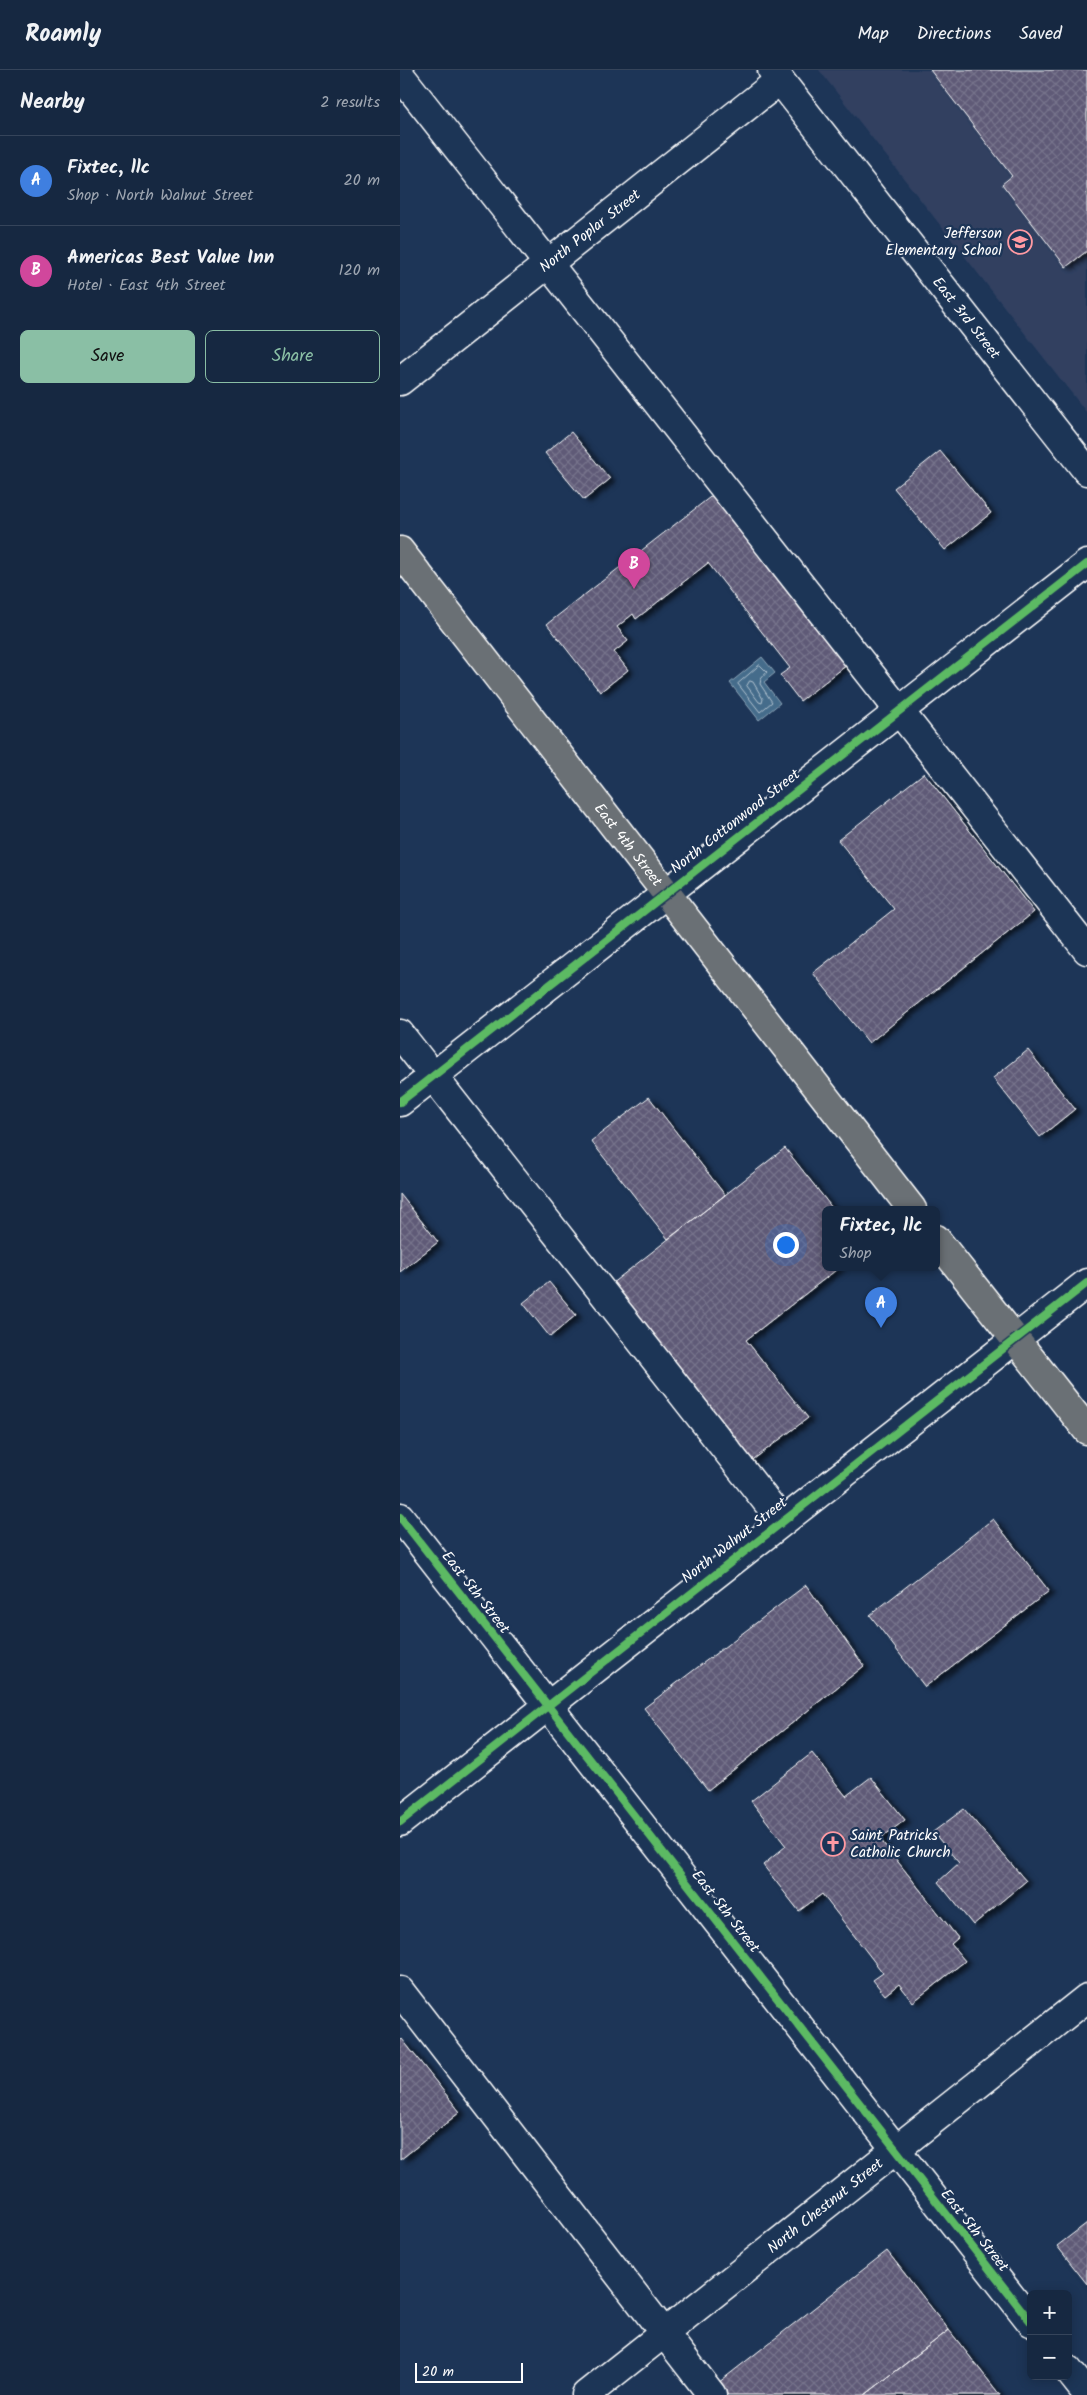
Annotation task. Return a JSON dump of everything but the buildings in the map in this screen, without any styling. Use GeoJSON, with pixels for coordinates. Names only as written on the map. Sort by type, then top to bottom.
{"type":"FeatureCollection","features":[{"type":"Feature","properties":{"kind":"main road","name":"East 4th Street"},"geometry":{"type":"LineString","coordinates":[[400,551],[910,1206]]}},
{"type":"Feature","properties":{"kind":"main road"},"geometry":{"type":"LineString","coordinates":[[940,1244],[1087,1430]]}},
{"type":"Feature","properties":{"kind":"street"},"geometry":{"type":"LineString","coordinates":[[400,75],[1087,950]]}},
{"type":"Feature","properties":{"kind":"street","name":"North Poplar Street"},"geometry":{"type":"LineString","coordinates":[[400,381],[549,265],[776,75]]}},
{"type":"Feature","properties":{"kind":"street","name":"East 3rd Street"},"geometry":{"type":"LineString","coordinates":[[776,75],[1087,471]]}},
{"type":"Feature","properties":{"kind":"street","name":"North Cottonwood Street"},"geometry":{"type":"LineString","coordinates":[[400,1102],[1087,564]]}},
{"type":"Feature","properties":{"kind":"street"},"geometry":{"type":"LineString","coordinates":[[400,1034],[782,1520]]}},
{"type":"Feature","properties":{"kind":"street","name":"North Walnut Street"},"geometry":{"type":"LineString","coordinates":[[400,1822],[547,1704],[1087,1283]]}},
{"type":"Feature","properties":{"kind":"street","name":"East 5th Street"},"geometry":{"type":"LineString","coordinates":[[400,1516],[895,2151],[1027,2317]]}},
{"type":"Feature","properties":{"kind":"street"},"geometry":{"type":"LineString","coordinates":[[400,1991],[712,2395]]}},
{"type":"Feature","properties":{"kind":"street","name":"North Chestnut Street"},"geometry":{"type":"LineString","coordinates":[[586,2395],[1087,1998]]}},
{"type":"Feature","properties":{"kind":"street"},"geometry":{"type":"LineString","coordinates":[[1072,2375],[1087,2394]]}},
{"type":"Feature","properties":{"kind":"shaded area","name":"Jefferson Elementary School"},"geometry":{"type":"Polygon","coordinates":[[[819,70],[1087,70],[1087,413],[819,70]]]}},
{"type":"Feature","properties":{"kind":"water"},"geometry":{"type":"Polygon","coordinates":[[[762,657],[775,673],[764,682],[780,703],[759,720],[730,683],[762,657]]]}},
{"type":"Feature","properties":{"kind":"cycle path"},"geometry":{"type":"LineString","coordinates":[[400,1102],[1087,564]]}},
{"type":"Feature","properties":{"kind":"cycle path"},"geometry":{"type":"LineString","coordinates":[[400,1822],[1087,1283]]}},
{"type":"Feature","properties":{"kind":"cycle path"},"geometry":{"type":"LineString","coordinates":[[400,1517],[1027,2317]]}},
{"type":"Feature","properties":{"kind":"place","name":"Jefferson Elementary School"},"geometry":{"type":"Point","coordinates":[1020,242]}},
{"type":"Feature","properties":{"kind":"place","name":"Americas Best Value Inn"},"geometry":{"type":"Point","coordinates":[634,589]}},
{"type":"Feature","properties":{"kind":"place","name":"Fixtec, llc"},"geometry":{"type":"Point","coordinates":[881,1328]}},
{"type":"Feature","properties":{"kind":"place","name":"Saint Patricks Catholic Church"},"geometry":{"type":"Point","coordinates":[833,1844]}}]}
